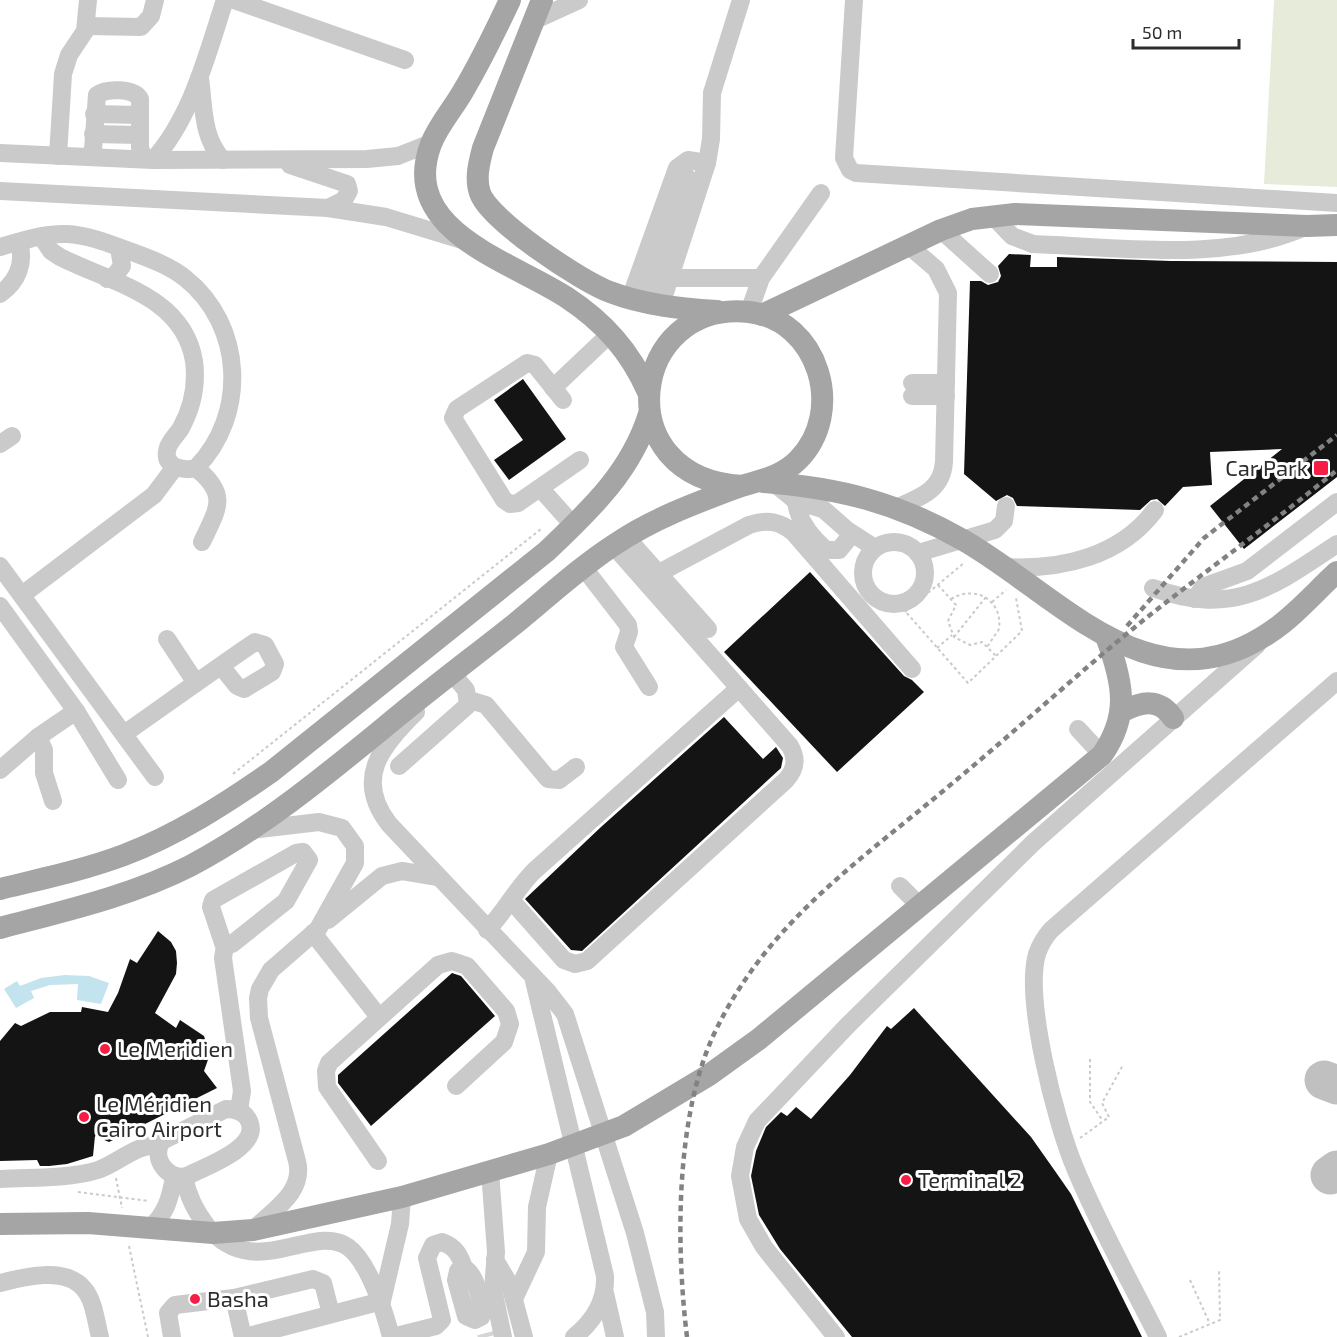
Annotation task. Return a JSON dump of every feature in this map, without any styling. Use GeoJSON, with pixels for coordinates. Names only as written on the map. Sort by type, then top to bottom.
{"type":"FeatureCollection","features":[{"type":"Feature","properties":{"kind":"main road"},"geometry":{"type":"LineString","coordinates":[[510,0],[477,68],[431,143],[424,181],[427,197],[435,211],[469,242],[567,298],[611,333],[637,366],[656,434],[667,452],[682,467],[710,482],[759,483],[832,489],[898,507],[1107,639],[1147,654],[1194,659],[1240,647],[1270,633],[1337,572]]}},
{"type":"Feature","properties":{"kind":"main road"},"geometry":{"type":"LineString","coordinates":[[0,928],[106,899],[156,880],[188,867],[251,830],[348,758],[451,672],[620,541],[665,516],[781,474],[797,462],[810,446],[819,428],[823,408],[823,388],[818,369],[809,351],[789,330],[756,314],[646,302],[608,292],[568,269],[498,218],[480,194],[478,174],[483,148],[542,0]]}},
{"type":"Feature","properties":{"kind":"main road"},"geometry":{"type":"LineString","coordinates":[[756,314],[819,291],[908,245],[972,219],[1036,214],[1306,226],[1337,225]]}},
{"type":"Feature","properties":{"kind":"main road"},"geometry":{"type":"LineString","coordinates":[[0,889],[125,854],[176,831],[229,801],[290,757],[547,551],[568,519],[624,471],[643,435],[653,369],[664,348],[681,330],[695,322],[725,312]]}},
{"type":"Feature","properties":{"kind":"main road"},"geometry":{"type":"LineString","coordinates":[[0,1224],[70,1222],[213,1233],[253,1230],[402,1197],[549,1154],[624,1126],[709,1074],[759,1039],[1102,755],[1112,741],[1121,712],[1119,678],[1107,639]]}},
{"type":"Feature","properties":{"kind":"main road"},"geometry":{"type":"LineString","coordinates":[[1121,712],[1137,704],[1151,702],[1164,708],[1173,718]]}},
{"type":"Feature","properties":{"kind":"street"},"geometry":{"type":"LineString","coordinates":[[58,156],[65,64],[87,26],[88,0]]}},
{"type":"Feature","properties":{"kind":"street"},"geometry":{"type":"LineString","coordinates":[[87,26],[141,27],[151,16],[155,0]]}},
{"type":"Feature","properties":{"kind":"street"},"geometry":{"type":"LineString","coordinates":[[148,160],[173,134],[200,76],[225,0]]}},
{"type":"Feature","properties":{"kind":"street"},"geometry":{"type":"LineString","coordinates":[[234,0],[405,60]]}},
{"type":"Feature","properties":{"kind":"street"},"geometry":{"type":"LineString","coordinates":[[533,21],[579,0]]}},
{"type":"Feature","properties":{"kind":"street"},"geometry":{"type":"LineString","coordinates":[[646,302],[699,162],[711,139],[712,93],[741,0]]}},
{"type":"Feature","properties":{"kind":"street"},"geometry":{"type":"LineString","coordinates":[[854,0],[844,158],[846,165],[856,173],[1337,203]]}},
{"type":"Feature","properties":{"kind":"street"},"geometry":{"type":"LineString","coordinates":[[200,76],[207,136],[212,147],[223,160]]}},
{"type":"Feature","properties":{"kind":"street"},"geometry":{"type":"LineString","coordinates":[[88,157],[93,150],[94,114],[140,115],[141,152],[148,160]]}},
{"type":"Feature","properties":{"kind":"street"},"geometry":{"type":"LineString","coordinates":[[93,134],[140,135]]}},
{"type":"Feature","properties":{"kind":"street"},"geometry":{"type":"LineString","coordinates":[[0,153],[148,160],[383,159],[413,152],[431,143]]}},
{"type":"Feature","properties":{"kind":"street"},"geometry":{"type":"LineString","coordinates":[[281,160],[347,184],[350,191],[346,197],[328,208]]}},
{"type":"Feature","properties":{"kind":"street"},"geometry":{"type":"LineString","coordinates":[[646,302],[669,278],[699,162]]}},
{"type":"Feature","properties":{"kind":"street"},"geometry":{"type":"LineString","coordinates":[[0,191],[328,208],[386,217],[469,242]]}},
{"type":"Feature","properties":{"kind":"street"},"geometry":{"type":"LineString","coordinates":[[756,314],[761,279],[821,193]]}},
{"type":"Feature","properties":{"kind":"street"},"geometry":{"type":"LineString","coordinates":[[941,230],[990,274]]}},
{"type":"Feature","properties":{"kind":"street"},"geometry":{"type":"LineString","coordinates":[[0,247],[41,236],[69,234],[94,239],[162,264],[186,279],[202,295],[224,330],[232,360],[230,406],[216,441],[196,468],[189,470],[175,467],[170,463],[167,451],[185,419],[194,386],[194,363],[187,338],[172,315],[155,301],[60,258],[45,244],[41,236]]}},
{"type":"Feature","properties":{"kind":"street"},"geometry":{"type":"LineString","coordinates":[[0,294],[13,282],[20,268],[22,254],[19,242]]}},
{"type":"Feature","properties":{"kind":"street"},"geometry":{"type":"LineString","coordinates":[[898,507],[926,495],[936,487],[942,476],[946,390],[948,293],[936,269],[908,245]]}},
{"type":"Feature","properties":{"kind":"street"},"geometry":{"type":"LineString","coordinates":[[107,279],[116,274],[122,266],[119,248]]}},
{"type":"Feature","properties":{"kind":"street"},"geometry":{"type":"LineString","coordinates":[[669,278],[761,279]]}},
{"type":"Feature","properties":{"kind":"street"},"geometry":{"type":"LineString","coordinates":[[580,460],[518,503],[510,504],[504,500],[454,422],[454,414],[457,409],[524,364],[536,365],[558,394],[611,333]]}},
{"type":"Feature","properties":{"kind":"street"},"geometry":{"type":"LineString","coordinates":[[912,389],[946,390]]}},
{"type":"Feature","properties":{"kind":"street"},"geometry":{"type":"LineString","coordinates":[[22,595],[154,495],[175,467]]}},
{"type":"Feature","properties":{"kind":"street"},"geometry":{"type":"LineString","coordinates":[[196,468],[213,482],[218,496],[216,512],[202,543]]}},
{"type":"Feature","properties":{"kind":"street"},"geometry":{"type":"LineString","coordinates":[[759,483],[796,501],[823,509],[852,534],[875,548]]}},
{"type":"Feature","properties":{"kind":"street"},"geometry":{"type":"LineString","coordinates":[[540,488],[568,519]]}},
{"type":"Feature","properties":{"kind":"street"},"geometry":{"type":"LineString","coordinates":[[796,501],[798,513],[805,527],[826,550],[839,550],[852,534]]}},
{"type":"Feature","properties":{"kind":"street"},"geometry":{"type":"LineString","coordinates":[[1195,599],[1203,587],[1233,578],[1260,562],[1337,502]]}},
{"type":"Feature","properties":{"kind":"street"},"geometry":{"type":"LineString","coordinates":[[918,553],[925,573],[922,587],[913,598],[902,608],[877,600],[864,582],[865,560],[875,548],[897,542],[918,553],[966,551],[999,527],[1004,520],[1006,506]]}},
{"type":"Feature","properties":{"kind":"street"},"geometry":{"type":"LineString","coordinates":[[1007,577],[1083,560],[1101,552],[1135,533],[1155,510]]}},
{"type":"Feature","properties":{"kind":"street"},"geometry":{"type":"LineString","coordinates":[[659,573],[749,525],[758,522],[777,523],[794,533],[912,669]]}},
{"type":"Feature","properties":{"kind":"street"},"geometry":{"type":"LineString","coordinates":[[620,541],[659,573],[708,629]]}},
{"type":"Feature","properties":{"kind":"street"},"geometry":{"type":"LineString","coordinates":[[511,900],[564,960],[575,964],[587,961],[777,788],[793,770],[793,752],[620,541]]}},
{"type":"Feature","properties":{"kind":"street"},"geometry":{"type":"LineString","coordinates":[[1153,588],[1195,599],[1217,600],[1260,591],[1280,582],[1337,544]]}},
{"type":"Feature","properties":{"kind":"street"},"geometry":{"type":"LineString","coordinates":[[0,566],[155,777]]}},
{"type":"Feature","properties":{"kind":"street"},"geometry":{"type":"LineString","coordinates":[[584,568],[628,625],[629,632],[624,647],[649,687]]}},
{"type":"Feature","properties":{"kind":"street"},"geometry":{"type":"LineString","coordinates":[[0,606],[76,711],[118,780]]}},
{"type":"Feature","properties":{"kind":"street"},"geometry":{"type":"LineString","coordinates":[[836,1337],[754,1232],[743,1205],[742,1162],[757,1121],[856,1017],[1024,851],[1270,633]]}},
{"type":"Feature","properties":{"kind":"street"},"geometry":{"type":"LineString","coordinates":[[166,639],[196,683]]}},
{"type":"Feature","properties":{"kind":"street"},"geometry":{"type":"LineString","coordinates":[[105,759],[127,738],[221,666]]}},
{"type":"Feature","properties":{"kind":"street"},"geometry":{"type":"LineString","coordinates":[[451,672],[466,690],[470,700]]}},
{"type":"Feature","properties":{"kind":"street"},"geometry":{"type":"LineString","coordinates":[[1158,1337],[1081,1182],[1068,1150],[1039,1024],[1034,980],[1037,953],[1051,930],[1337,681]]}},
{"type":"Feature","properties":{"kind":"street"},"geometry":{"type":"LineString","coordinates":[[487,930],[502,915],[534,871],[739,688]]}},
{"type":"Feature","properties":{"kind":"street"},"geometry":{"type":"LineString","coordinates":[[429,691],[417,711],[380,753],[372,786],[380,812],[565,1014],[652,1296],[656,1337]]}},
{"type":"Feature","properties":{"kind":"street"},"geometry":{"type":"LineString","coordinates":[[399,766],[465,709],[470,700]]}},
{"type":"Feature","properties":{"kind":"street"},"geometry":{"type":"LineString","coordinates":[[470,700],[486,705],[548,779],[559,780],[576,767]]}},
{"type":"Feature","properties":{"kind":"street"},"geometry":{"type":"LineString","coordinates":[[0,770],[38,737],[76,711]]}},
{"type":"Feature","properties":{"kind":"street"},"geometry":{"type":"LineString","coordinates":[[1078,729],[1102,755]]}},
{"type":"Feature","properties":{"kind":"street"},"geometry":{"type":"LineString","coordinates":[[38,737],[44,750],[44,773],[53,801]]}},
{"type":"Feature","properties":{"kind":"street"},"geometry":{"type":"LineString","coordinates":[[251,830],[319,822],[333,824],[349,834],[355,846],[355,863],[316,931]]}},
{"type":"Feature","properties":{"kind":"street"},"geometry":{"type":"LineString","coordinates":[[225,945],[232,944],[286,902],[308,864],[307,854],[296,853],[213,900],[212,907],[225,945],[223,958],[242,1091],[239,1110]]}},
{"type":"Feature","properties":{"kind":"street"},"geometry":{"type":"LineString","coordinates":[[253,1230],[294,1190],[299,1169],[259,1018],[260,988],[271,970],[382,876],[402,871],[438,877]]}},
{"type":"Feature","properties":{"kind":"street"},"geometry":{"type":"LineString","coordinates":[[900,886],[920,906]]}},
{"type":"Feature","properties":{"kind":"street"},"geometry":{"type":"LineString","coordinates":[[316,931],[379,1017]]}},
{"type":"Feature","properties":{"kind":"street"},"geometry":{"type":"LineString","coordinates":[[378,1161],[331,1094],[326,1078],[329,1063],[334,1056],[438,965],[453,961],[467,966],[506,1011],[510,1024],[504,1042],[456,1086]]}},
{"type":"Feature","properties":{"kind":"street"},"geometry":{"type":"LineString","coordinates":[[534,979],[598,1242],[605,1293],[615,1337]]}},
{"type":"Feature","properties":{"kind":"street"},"geometry":{"type":"LineString","coordinates":[[0,1179],[88,1173],[104,1168],[146,1147],[159,1146],[166,1138],[221,1111],[239,1110],[249,1119],[251,1126],[246,1144],[179,1177],[159,1220],[149,1229]]}},
{"type":"Feature","properties":{"kind":"street"},"geometry":{"type":"LineString","coordinates":[[159,1146],[160,1159],[179,1177],[192,1205],[213,1233],[230,1246],[249,1252],[332,1241],[341,1243],[356,1255],[382,1301],[391,1337],[436,1326],[442,1315],[428,1264],[429,1249],[437,1243],[447,1244],[459,1254],[464,1268],[472,1275],[489,1330]]}},
{"type":"Feature","properties":{"kind":"street"},"geometry":{"type":"LineString","coordinates":[[514,1299],[536,1252],[537,1207],[549,1154]]}},
{"type":"Feature","properties":{"kind":"street"},"geometry":{"type":"LineString","coordinates":[[489,1330],[495,1260],[490,1171]]}},
{"type":"Feature","properties":{"kind":"street"},"geometry":{"type":"LineString","coordinates":[[382,1301],[400,1224],[402,1197]]}},
{"type":"Feature","properties":{"kind":"street"},"geometry":{"type":"LineString","coordinates":[[495,1260],[506,1275],[524,1337]]}},
{"type":"Feature","properties":{"kind":"street"},"geometry":{"type":"LineString","coordinates":[[0,1283],[40,1276],[67,1278],[77,1282],[90,1298],[100,1337]]}},
{"type":"Feature","properties":{"kind":"street"},"geometry":{"type":"LineString","coordinates":[[172,1337],[168,1314],[175,1305],[234,1298],[316,1279],[322,1283],[331,1314]]}},
{"type":"Feature","properties":{"kind":"street"},"geometry":{"type":"LineString","coordinates":[[574,1337],[599,1309],[605,1293]]}},
{"type":"Feature","properties":{"kind":"street"},"geometry":{"type":"LineString","coordinates":[[234,1298],[244,1337],[382,1301]]}},
{"type":"Feature","properties":{"kind":"street"},"geometry":{"type":"LineString","coordinates":[[805,1299],[818,1337]]}},
{"type":"Feature","properties":{"kind":"path"},"geometry":{"type":"LineString","coordinates":[[233,774],[568,519]]}},
{"type":"Feature","properties":{"kind":"path"},"geometry":{"type":"LineString","coordinates":[[966,551],[938,585],[902,608],[968,683],[1022,631],[1017,614],[1016,592]]}},
{"type":"Feature","properties":{"kind":"path"},"geometry":{"type":"LineString","coordinates":[[992,602],[1007,577]]}},
{"type":"Feature","properties":{"kind":"path"},"geometry":{"type":"LineString","coordinates":[[938,585],[956,605],[948,621],[953,636],[964,644],[982,642],[996,656]]}},
{"type":"Feature","properties":{"kind":"path"},"geometry":{"type":"LineString","coordinates":[[951,600],[964,593],[986,597],[992,602],[999,615],[999,629],[987,647]]}},
{"type":"Feature","properties":{"kind":"path"},"geometry":{"type":"LineString","coordinates":[[937,648],[953,636],[986,597]]}},
{"type":"Feature","properties":{"kind":"path"},"geometry":{"type":"LineString","coordinates":[[1090,1059],[1090,1102],[1104,1121]]}},
{"type":"Feature","properties":{"kind":"path"},"geometry":{"type":"LineString","coordinates":[[1076,1141],[1109,1117],[1102,1103],[1123,1065]]}},
{"type":"Feature","properties":{"kind":"path"},"geometry":{"type":"LineString","coordinates":[[71,1191],[123,1196],[168,1204]]}},
{"type":"Feature","properties":{"kind":"path"},"geometry":{"type":"LineString","coordinates":[[1179,1337],[1220,1320],[1219,1269]]}},
{"type":"Feature","properties":{"kind":"path"},"geometry":{"type":"LineString","coordinates":[[1190,1280],[1210,1324]]}},
{"type":"Feature","properties":{"kind":"green space"},"geometry":{"type":"Polygon","coordinates":[[[1274,0],[1337,0],[1337,187],[1264,184],[1274,0]]]}},
{"type":"Feature","properties":{"kind":"water"},"geometry":{"type":"Polygon","coordinates":[[[65,975],[89,976],[109,983],[101,1004],[77,1000],[78,984],[50,985],[31,991],[34,998],[16,1008],[4,989],[17,981],[20,986],[41,978],[65,975]]]}},
{"type":"Feature","properties":{"kind":"building"},"geometry":{"type":"Polygon","coordinates":[[[1009,254],[1031,255],[1030,267],[1057,267],[1057,257],[1171,261],[1337,262],[1337,477],[1244,549],[1210,506],[1282,449],[1210,452],[1212,485],[1183,487],[1165,506],[1157,499],[1151,500],[1140,510],[1017,506],[1013,498],[1007,495],[996,501],[964,474],[970,281],[981,281],[988,285],[998,282],[1001,276],[998,266],[1009,254]]]}},
{"type":"Feature","properties":{"kind":"building"},"geometry":{"type":"Polygon","coordinates":[[[523,379],[566,439],[509,480],[494,460],[523,440],[494,400],[523,379]]]}},
{"type":"Feature","properties":{"kind":"building"},"geometry":{"type":"Polygon","coordinates":[[[810,572],[904,676],[912,680],[924,692],[837,772],[724,652],[810,572]]]}},
{"type":"Feature","properties":{"kind":"building"},"geometry":{"type":"Polygon","coordinates":[[[724,717],[763,759],[776,747],[783,758],[781,768],[582,951],[571,950],[525,899],[601,827],[724,717]]]}},
{"type":"Feature","properties":{"kind":"building","name":"Le Meridien"},"geometry":{"type":"Polygon","coordinates":[[[158,931],[171,942],[176,951],[177,963],[176,974],[155,1013],[176,1028],[180,1020],[204,1036],[210,1054],[204,1071],[217,1088],[109,1142],[95,1136],[93,1156],[67,1164],[49,1166],[40,1166],[37,1160],[0,1161],[0,1041],[15,1023],[21,1026],[50,1012],[81,1012],[82,1007],[108,1012],[118,993],[130,959],[137,963],[158,931]]]}},
{"type":"Feature","properties":{"kind":"building"},"geometry":{"type":"Polygon","coordinates":[[[452,973],[461,976],[495,1016],[371,1126],[338,1083],[338,1075],[452,973]]]}},
{"type":"Feature","properties":{"kind":"building","name":"Terminal 2"},"geometry":{"type":"Polygon","coordinates":[[[914,1008],[1031,1137],[1071,1194],[1142,1337],[852,1337],[780,1249],[759,1215],[751,1176],[756,1151],[766,1127],[781,1112],[787,1116],[796,1107],[811,1119],[850,1075],[887,1026],[891,1029],[914,1008]]]}},
{"type":"Feature","properties":{"kind":"taxiway"},"geometry":{"type":"LineString","coordinates":[[1324,1080],[1337,1085]]}},
{"type":"Feature","properties":{"kind":"taxiway"},"geometry":{"type":"LineString","coordinates":[[1330,1175],[1337,1170]]}},
{"type":"Feature","properties":{"kind":"tunnel"},"geometry":{"type":"LineString","coordinates":[[486,1333],[487,1337]]}},
{"type":"Feature","properties":{"kind":"railway"},"geometry":{"type":"LineString","coordinates":[[1127,626],[1204,538],[1337,435]]}},
{"type":"Feature","properties":{"kind":"railway"},"geometry":{"type":"LineString","coordinates":[[687,1337],[683,1302],[680,1224],[685,1143],[692,1104],[701,1067],[714,1034],[736,994],[761,957],[820,894],[1093,662],[1337,470]]}},
{"type":"Feature","properties":{"kind":"place","name":"Car Park"},"geometry":{"type":"Point","coordinates":[1321,468]}},
{"type":"Feature","properties":{"kind":"place","name":"Le Meridien"},"geometry":{"type":"Point","coordinates":[105,1049]}},
{"type":"Feature","properties":{"kind":"place","name":"Le Méridien Cairo Airport"},"geometry":{"type":"Point","coordinates":[84,1117]}},
{"type":"Feature","properties":{"kind":"place","name":"Terminal 2"},"geometry":{"type":"Point","coordinates":[906,1180]}},
{"type":"Feature","properties":{"kind":"place","name":"Basha"},"geometry":{"type":"Point","coordinates":[195,1299]}}]}
